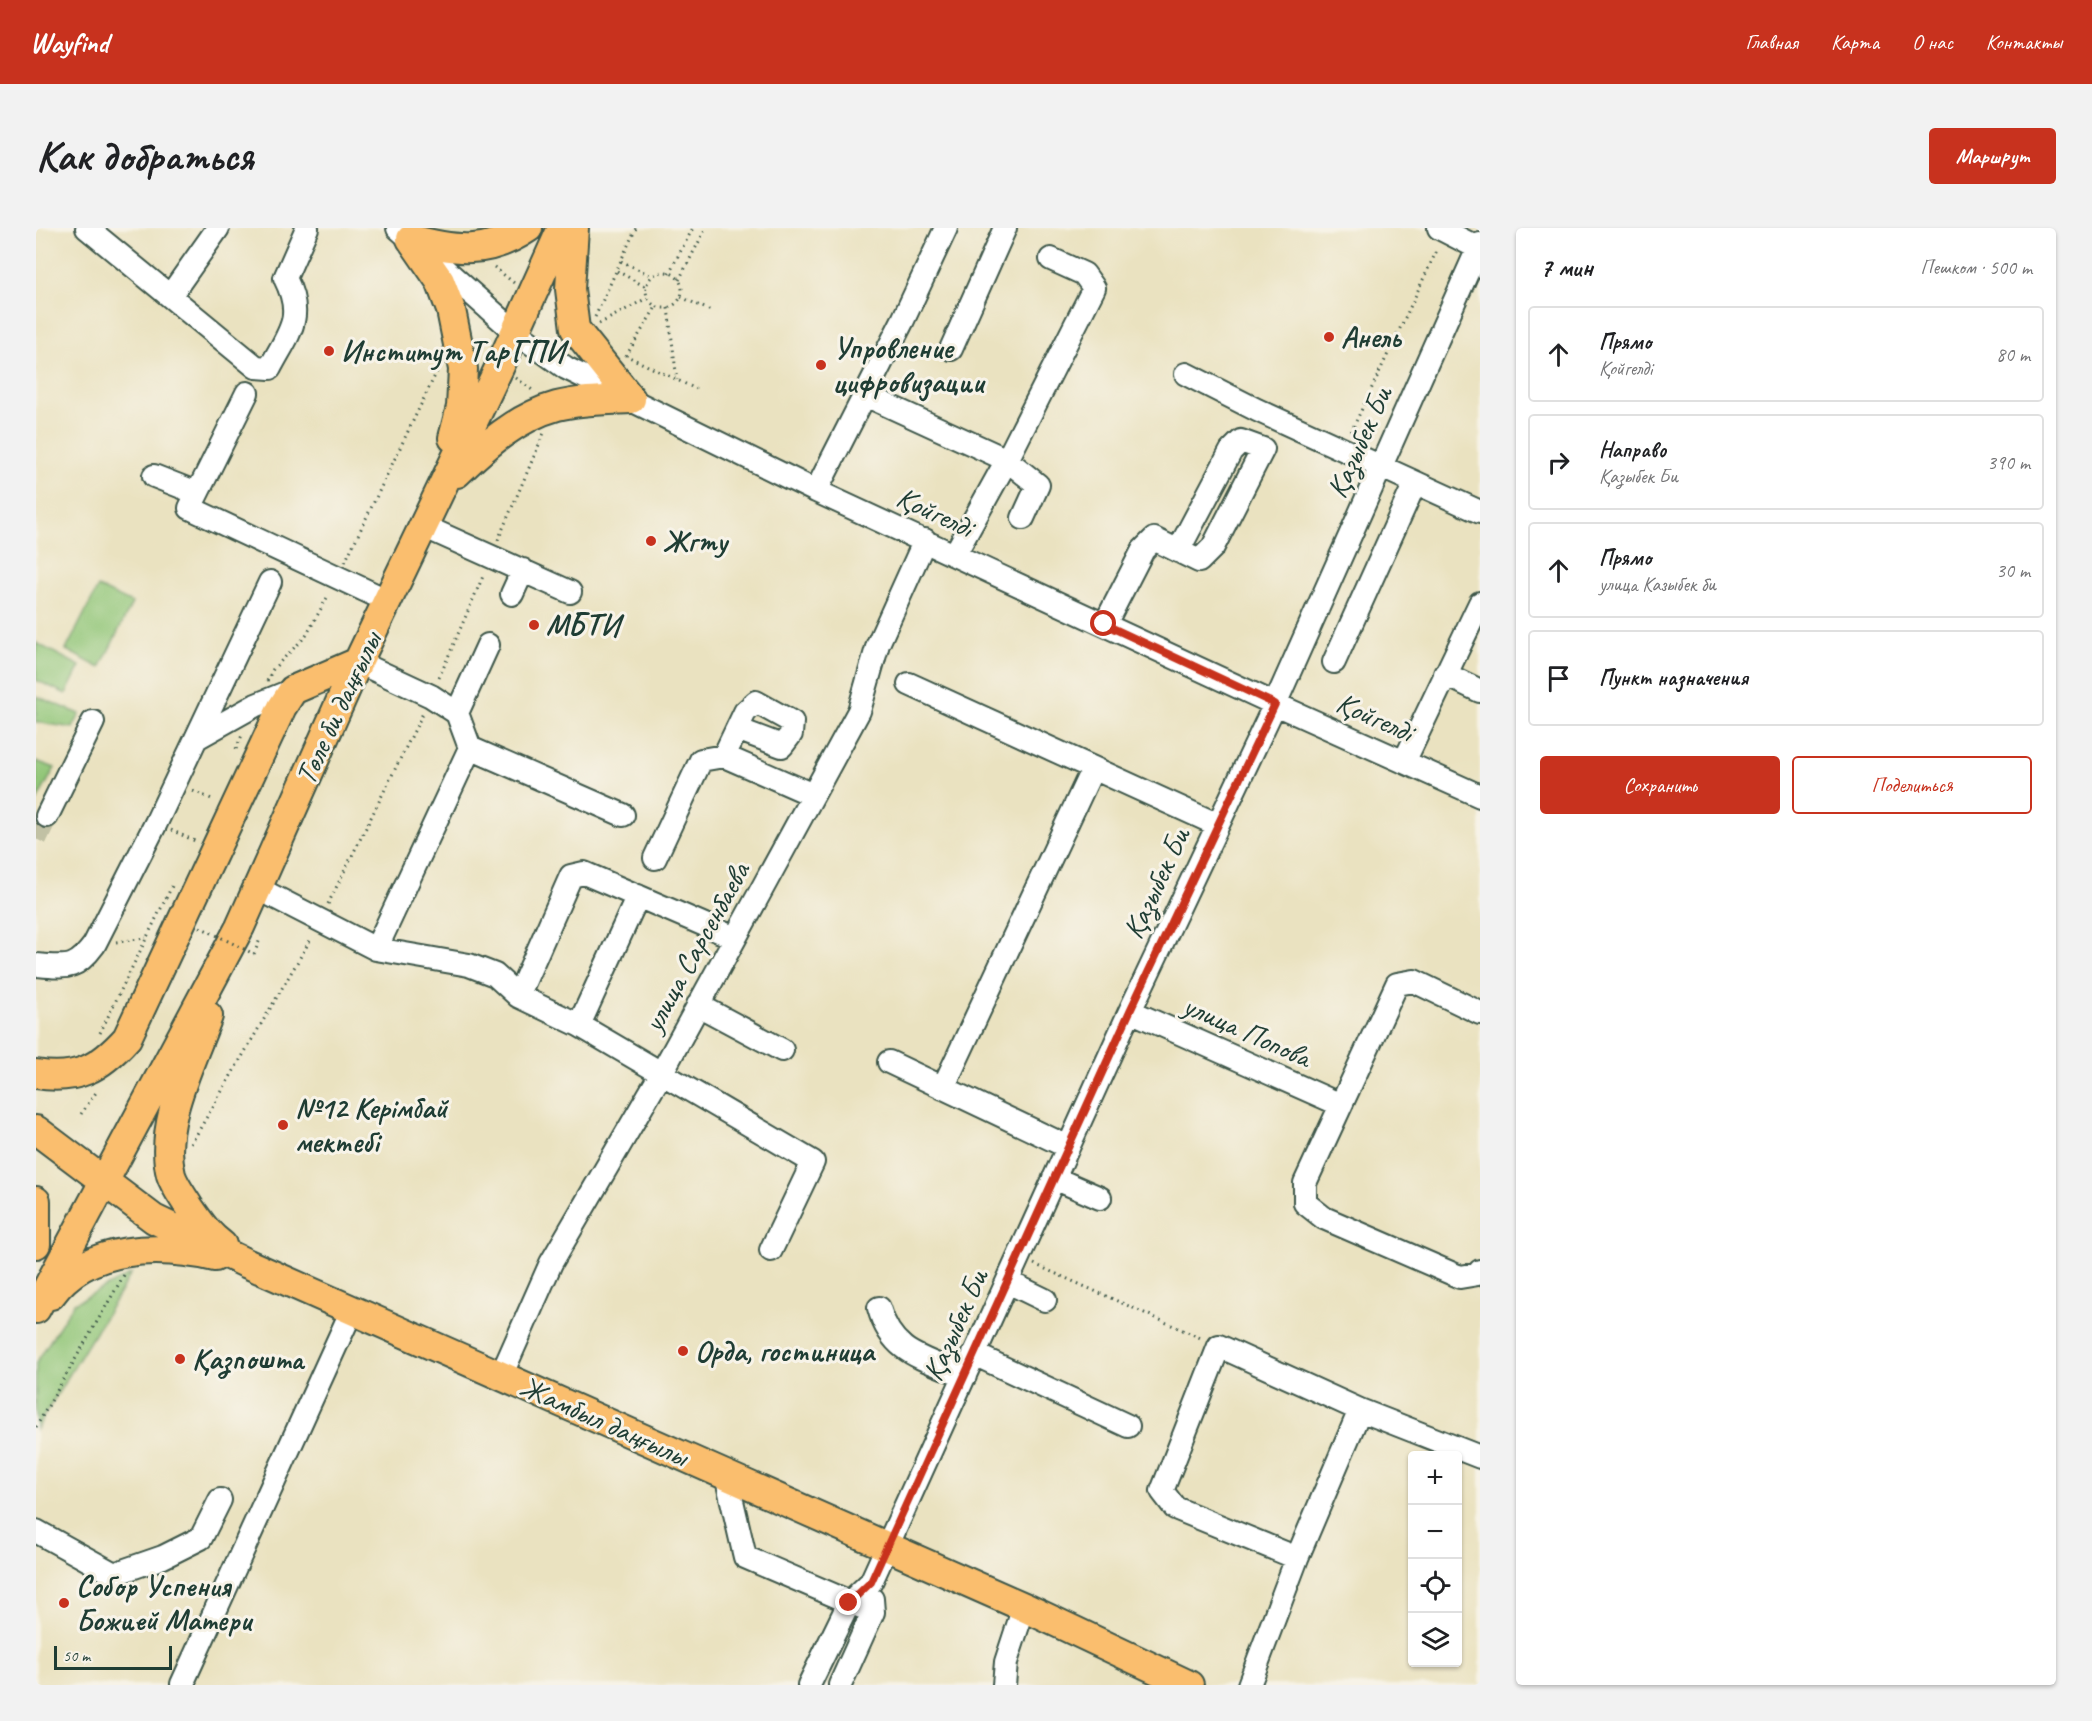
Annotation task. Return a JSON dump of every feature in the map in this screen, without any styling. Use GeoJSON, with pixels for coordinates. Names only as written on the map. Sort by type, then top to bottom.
{"type":"FeatureCollection","features":[{"type":"Feature","properties":{"kind":"main road"},"geometry":{"type":"LineString","coordinates":[[405,234],[449,249],[478,249],[502,242],[528,228]]}},
{"type":"Feature","properties":{"kind":"main road","name":"Төле би даңғылы"},"geometry":{"type":"LineString","coordinates":[[36,1309],[240,927],[358,662],[562,228]]}},
{"type":"Feature","properties":{"kind":"main road"},"geometry":{"type":"LineString","coordinates":[[442,487],[484,446],[514,426],[556,406],[631,399],[585,324],[570,289],[574,228]]}},
{"type":"Feature","properties":{"kind":"main road"},"geometry":{"type":"LineString","coordinates":[[405,234],[440,281],[452,310],[463,369],[461,407],[442,487]]}},
{"type":"Feature","properties":{"kind":"main road"},"geometry":{"type":"LineString","coordinates":[[36,1074],[66,1076],[89,1070],[106,1060],[127,1038],[282,707],[293,690],[358,662]]}},
{"type":"Feature","properties":{"kind":"main road"},"geometry":{"type":"LineString","coordinates":[[240,927],[168,1130],[167,1154],[171,1177],[209,1235],[248,1264]]}},
{"type":"Feature","properties":{"kind":"main road","name":"Жамбыл даңғылы"},"geometry":{"type":"LineString","coordinates":[[36,1130],[102,1182],[154,1218],[248,1264],[1024,1607],[1189,1685]]}},
{"type":"Feature","properties":{"kind":"main road"},"geometry":{"type":"LineString","coordinates":[[36,1201],[36,1244]]}},
{"type":"Feature","properties":{"kind":"main road"},"geometry":{"type":"LineString","coordinates":[[36,1317],[61,1280],[96,1259],[139,1250],[195,1252],[248,1264]]}},
{"type":"Feature","properties":{"kind":"street"},"geometry":{"type":"LineString","coordinates":[[170,297],[218,228]]}},
{"type":"Feature","properties":{"kind":"street"},"geometry":{"type":"LineString","coordinates":[[92,230],[256,367],[270,368],[294,324],[295,298],[285,278],[307,228]]}},
{"type":"Feature","properties":{"kind":"street"},"geometry":{"type":"LineString","coordinates":[[816,491],[863,394],[903,320],[946,228]]}},
{"type":"Feature","properties":{"kind":"street"},"geometry":{"type":"LineString","coordinates":[[951,349],[1005,228]]}},
{"type":"Feature","properties":{"kind":"street"},"geometry":{"type":"LineString","coordinates":[[1441,233],[1479,246]]}},
{"type":"Feature","properties":{"kind":"street","name":"Қойгелді"},"geometry":{"type":"LineString","coordinates":[[405,234],[514,331],[566,368],[816,491],[1275,704],[1480,796]]}},
{"type":"Feature","properties":{"kind":"street","name":"Қазыбек Би"},"geometry":{"type":"LineString","coordinates":[[871,1582],[1216,824],[1275,704],[1479,246]]}},
{"type":"Feature","properties":{"kind":"street"},"geometry":{"type":"LineString","coordinates":[[955,554],[1007,460],[1094,288],[1084,274],[1051,259]]}},
{"type":"Feature","properties":{"kind":"street"},"geometry":{"type":"LineString","coordinates":[[1186,374],[1343,450],[1480,512]]}},
{"type":"Feature","properties":{"kind":"street"},"geometry":{"type":"LineString","coordinates":[[247,393],[189,508],[388,601]]}},
{"type":"Feature","properties":{"kind":"street"},"geometry":{"type":"LineString","coordinates":[[863,394],[1007,460],[1038,485],[1023,518]]}},
{"type":"Feature","properties":{"kind":"street"},"geometry":{"type":"LineString","coordinates":[[1104,624],[1143,550],[1154,540],[1199,561],[1213,548],[1263,449],[1241,441],[1231,451],[1179,551]]}},
{"type":"Feature","properties":{"kind":"street"},"geometry":{"type":"LineString","coordinates":[[154,476],[197,493]]}},
{"type":"Feature","properties":{"kind":"street"},"geometry":{"type":"LineString","coordinates":[[1334,662],[1415,483]]}},
{"type":"Feature","properties":{"kind":"street"},"geometry":{"type":"LineString","coordinates":[[423,526],[492,555],[570,592]]}},
{"type":"Feature","properties":{"kind":"street","name":"улица Сарсенбаева"},"geometry":{"type":"LineString","coordinates":[[501,1376],[551,1263],[661,1074],[859,711],[878,644],[925,540]]}},
{"type":"Feature","properties":{"kind":"street"},"geometry":{"type":"LineString","coordinates":[[512,594],[523,570]]}},
{"type":"Feature","properties":{"kind":"street"},"geometry":{"type":"LineString","coordinates":[[36,965],[64,967],[82,961],[94,945],[197,738],[270,582]]}},
{"type":"Feature","properties":{"kind":"street"},"geometry":{"type":"LineString","coordinates":[[1404,762],[1480,603]]}},
{"type":"Feature","properties":{"kind":"street"},"geometry":{"type":"LineString","coordinates":[[457,713],[488,645]]}},
{"type":"Feature","properties":{"kind":"street"},"geometry":{"type":"LineString","coordinates":[[358,662],[431,696],[457,713],[471,748],[622,815]]}},
{"type":"Feature","properties":{"kind":"street"},"geometry":{"type":"LineString","coordinates":[[1445,674],[1480,691]]}},
{"type":"Feature","properties":{"kind":"street"},"geometry":{"type":"LineString","coordinates":[[909,684],[1216,824]]}},
{"type":"Feature","properties":{"kind":"street"},"geometry":{"type":"LineString","coordinates":[[197,738],[256,705],[293,690]]}},
{"type":"Feature","properties":{"kind":"street"},"geometry":{"type":"LineString","coordinates":[[47,816],[93,722]]}},
{"type":"Feature","properties":{"kind":"street"},"geometry":{"type":"LineString","coordinates":[[724,756],[737,729]]}},
{"type":"Feature","properties":{"kind":"street"},"geometry":{"type":"LineString","coordinates":[[375,949],[471,748]]}},
{"type":"Feature","properties":{"kind":"street"},"geometry":{"type":"LineString","coordinates":[[655,858],[701,760],[724,756],[813,795]]}},
{"type":"Feature","properties":{"kind":"street"},"geometry":{"type":"LineString","coordinates":[[943,1088],[1093,768]]}},
{"type":"Feature","properties":{"kind":"street"},"geometry":{"type":"LineString","coordinates":[[518,996],[571,876],[584,873],[735,938]]}},
{"type":"Feature","properties":{"kind":"street"},"geometry":{"type":"LineString","coordinates":[[257,888],[375,949],[469,965],[495,975],[518,996],[579,1025],[813,1162],[771,1250]]}},
{"type":"Feature","properties":{"kind":"street"},"geometry":{"type":"LineString","coordinates":[[579,1025],[638,896]]}},
{"type":"Feature","properties":{"kind":"street"},"geometry":{"type":"LineString","coordinates":[[1478,1007],[1414,981],[1397,984],[1305,1183],[1305,1203],[1324,1218],[1460,1277],[1480,1271]]}},
{"type":"Feature","properties":{"kind":"street"},"geometry":{"type":"LineString","coordinates":[[698,1005],[782,1050]]}},
{"type":"Feature","properties":{"kind":"street","name":"улица Попова"},"geometry":{"type":"LineString","coordinates":[[1130,1011],[1341,1105]]}},
{"type":"Feature","properties":{"kind":"street"},"geometry":{"type":"LineString","coordinates":[[889,1062],[1068,1148]]}},
{"type":"Feature","properties":{"kind":"street"},"geometry":{"type":"LineString","coordinates":[[1054,1178],[1100,1198]]}},
{"type":"Feature","properties":{"kind":"street"},"geometry":{"type":"LineString","coordinates":[[1008,1282],[1045,1300]]}},
{"type":"Feature","properties":{"kind":"street"},"geometry":{"type":"LineString","coordinates":[[879,1308],[885,1329],[898,1346],[965,1376]]}},
{"type":"Feature","properties":{"kind":"street"},"geometry":{"type":"LineString","coordinates":[[185,1685],[182,1684],[352,1310]]}},
{"type":"Feature","properties":{"kind":"street"},"geometry":{"type":"LineString","coordinates":[[1297,1558],[1174,1508],[1162,1491],[1219,1346],[1360,1410],[1480,1457]]}},
{"type":"Feature","properties":{"kind":"street"},"geometry":{"type":"LineString","coordinates":[[975,1354],[1128,1426]]}},
{"type":"Feature","properties":{"kind":"street"},"geometry":{"type":"LineString","coordinates":[[1249,1685],[1297,1558],[1360,1410]]}},
{"type":"Feature","properties":{"kind":"street"},"geometry":{"type":"LineString","coordinates":[[726,1475],[745,1557],[873,1612]]}},
{"type":"Feature","properties":{"kind":"street"},"geometry":{"type":"LineString","coordinates":[[36,1531],[114,1574],[163,1557],[201,1538],[220,1500]]}},
{"type":"Feature","properties":{"kind":"street"},"geometry":{"type":"LineString","coordinates":[[809,1685],[849,1603],[871,1582]]}},
{"type":"Feature","properties":{"kind":"street"},"geometry":{"type":"LineString","coordinates":[[840,1685],[873,1612],[871,1582]]}},
{"type":"Feature","properties":{"kind":"street"},"geometry":{"type":"LineString","coordinates":[[1004,1685],[1006,1662],[1024,1607]]}},
{"type":"Feature","properties":{"kind":"path"},"geometry":{"type":"LineString","coordinates":[[636,228],[617,271],[585,324],[590,335],[590,329],[647,298]]}},
{"type":"Feature","properties":{"kind":"path"},"geometry":{"type":"LineString","coordinates":[[669,273],[693,228]]}},
{"type":"Feature","properties":{"kind":"path"},"geometry":{"type":"LineString","coordinates":[[681,297],[679,280],[706,228]]}},
{"type":"Feature","properties":{"kind":"path"},"geometry":{"type":"LineString","coordinates":[[1343,450],[1441,233]]}},
{"type":"Feature","properties":{"kind":"path"},"geometry":{"type":"LineString","coordinates":[[621,261],[652,276],[669,273],[679,280]]}},
{"type":"Feature","properties":{"kind":"path"},"geometry":{"type":"LineString","coordinates":[[617,271],[646,286]]}},
{"type":"Feature","properties":{"kind":"path"},"geometry":{"type":"LineString","coordinates":[[652,276],[646,286],[647,298],[656,307],[668,308],[681,297]]}},
{"type":"Feature","properties":{"kind":"path"},"geometry":{"type":"LineString","coordinates":[[681,297],[711,311]]}},
{"type":"Feature","properties":{"kind":"path"},"geometry":{"type":"LineString","coordinates":[[626,356],[656,307]]}},
{"type":"Feature","properties":{"kind":"path"},"geometry":{"type":"LineString","coordinates":[[668,308],[677,380]]}},
{"type":"Feature","properties":{"kind":"path"},"geometry":{"type":"LineString","coordinates":[[617,351],[696,389]]}},
{"type":"Feature","properties":{"kind":"path"},"geometry":{"type":"LineString","coordinates":[[189,1147],[319,921],[431,696],[556,406]]}},
{"type":"Feature","properties":{"kind":"path"},"geometry":{"type":"LineString","coordinates":[[200,927],[254,954]]}},
{"type":"Feature","properties":{"kind":"path"},"geometry":{"type":"LineString","coordinates":[[94,945],[146,938]]}},
{"type":"Feature","properties":{"kind":"path"},"geometry":{"type":"LineString","coordinates":[[36,1427],[139,1250]]}},
{"type":"Feature","properties":{"kind":"path"},"geometry":{"type":"LineString","coordinates":[[1018,1258],[1219,1346]]}},
{"type":"Feature","properties":{"kind":"green space"},"geometry":{"type":"Polygon","coordinates":[[[98,587],[132,603],[100,668],[66,650],[98,587]]]}},
{"type":"Feature","properties":{"kind":"green space"},"geometry":{"type":"Polygon","coordinates":[[[36,643],[80,666],[66,694],[36,680],[36,643]]]}},
{"type":"Feature","properties":{"kind":"green space"},"geometry":{"type":"Polygon","coordinates":[[[36,696],[80,714],[73,728],[36,722],[36,696]]]}},
{"type":"Feature","properties":{"kind":"green space"},"geometry":{"type":"Polygon","coordinates":[[[36,761],[55,768],[36,802],[36,761]]]}},
{"type":"Feature","properties":{"kind":"green space"},"geometry":{"type":"Polygon","coordinates":[[[131,1274],[36,1429],[36,1363],[74,1303],[131,1274]]]}},
{"type":"Feature","properties":{"kind":"tunnel"},"geometry":{"type":"LineString","coordinates":[[36,839],[47,816]]}},
{"type":"Feature","properties":{"kind":"place","name":"Анель"},"geometry":{"type":"Point","coordinates":[1329,337]}},
{"type":"Feature","properties":{"kind":"place","name":"Институт ТарГПИ"},"geometry":{"type":"Point","coordinates":[329,351]}},
{"type":"Feature","properties":{"kind":"place","name":"Упровление цифровизации"},"geometry":{"type":"Point","coordinates":[821,365]}},
{"type":"Feature","properties":{"kind":"place","name":"Жгту"},"geometry":{"type":"Point","coordinates":[651,541]}},
{"type":"Feature","properties":{"kind":"place","name":"МБТИ"},"geometry":{"type":"Point","coordinates":[534,625]}},
{"type":"Feature","properties":{"kind":"place","name":"№12 Керімбай мектебі"},"geometry":{"type":"Point","coordinates":[283,1125]}},
{"type":"Feature","properties":{"kind":"place","name":"Орда, гостиница"},"geometry":{"type":"Point","coordinates":[683,1351]}},
{"type":"Feature","properties":{"kind":"place","name":"Қазпошта"},"geometry":{"type":"Point","coordinates":[180,1359]}},
{"type":"Feature","properties":{"kind":"place","name":"Собор Успения Божией Матери"},"geometry":{"type":"Point","coordinates":[64,1603]}},
{"type":"Feature","properties":{"kind":"route"},"geometry":{"type":"LineString","coordinates":[[849,1603],[871,1582],[1216,824],[1275,704],[1104,624]]}}]}
